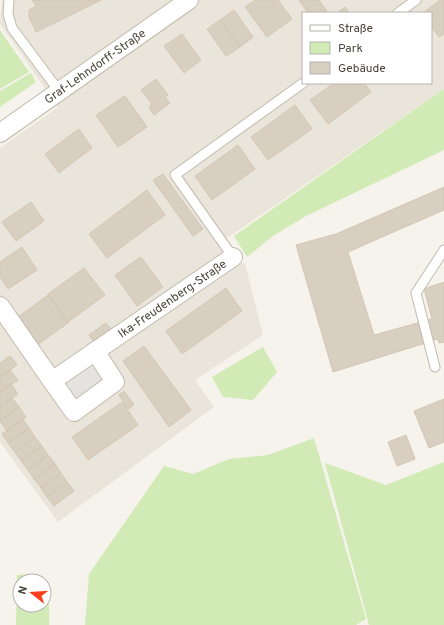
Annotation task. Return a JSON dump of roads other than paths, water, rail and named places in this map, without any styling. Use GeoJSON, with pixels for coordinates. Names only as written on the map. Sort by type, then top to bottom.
{"type":"FeatureCollection","features":[{"type":"Feature","properties":{"kind":"street","name":"Graf-Lehndorff-Straße"},"geometry":{"type":"LineString","coordinates":[[0,133],[190,0]]}},
{"type":"Feature","properties":{"kind":"street","name":"Ika-Freudenberg-Straße"},"geometry":{"type":"LineString","coordinates":[[52,381],[233,257]]}},
{"type":"Feature","properties":{"kind":"street"},"geometry":{"type":"LineString","coordinates":[[0,306],[74,412],[115,382],[94,351]]}},
{"type":"Feature","properties":{"kind":"lane"},"geometry":{"type":"LineString","coordinates":[[9,0],[8,14],[12,28],[59,91]]}},
{"type":"Feature","properties":{"kind":"lane"},"geometry":{"type":"LineString","coordinates":[[399,12],[416,0]]}},
{"type":"Feature","properties":{"kind":"lane","name":"Ika-Freudenberg-Straße"},"geometry":{"type":"LineString","coordinates":[[233,257],[175,175],[302,84]]}},
{"type":"Feature","properties":{"kind":"lane"},"geometry":{"type":"LineString","coordinates":[[435,368],[416,293],[444,250]]}}]}
